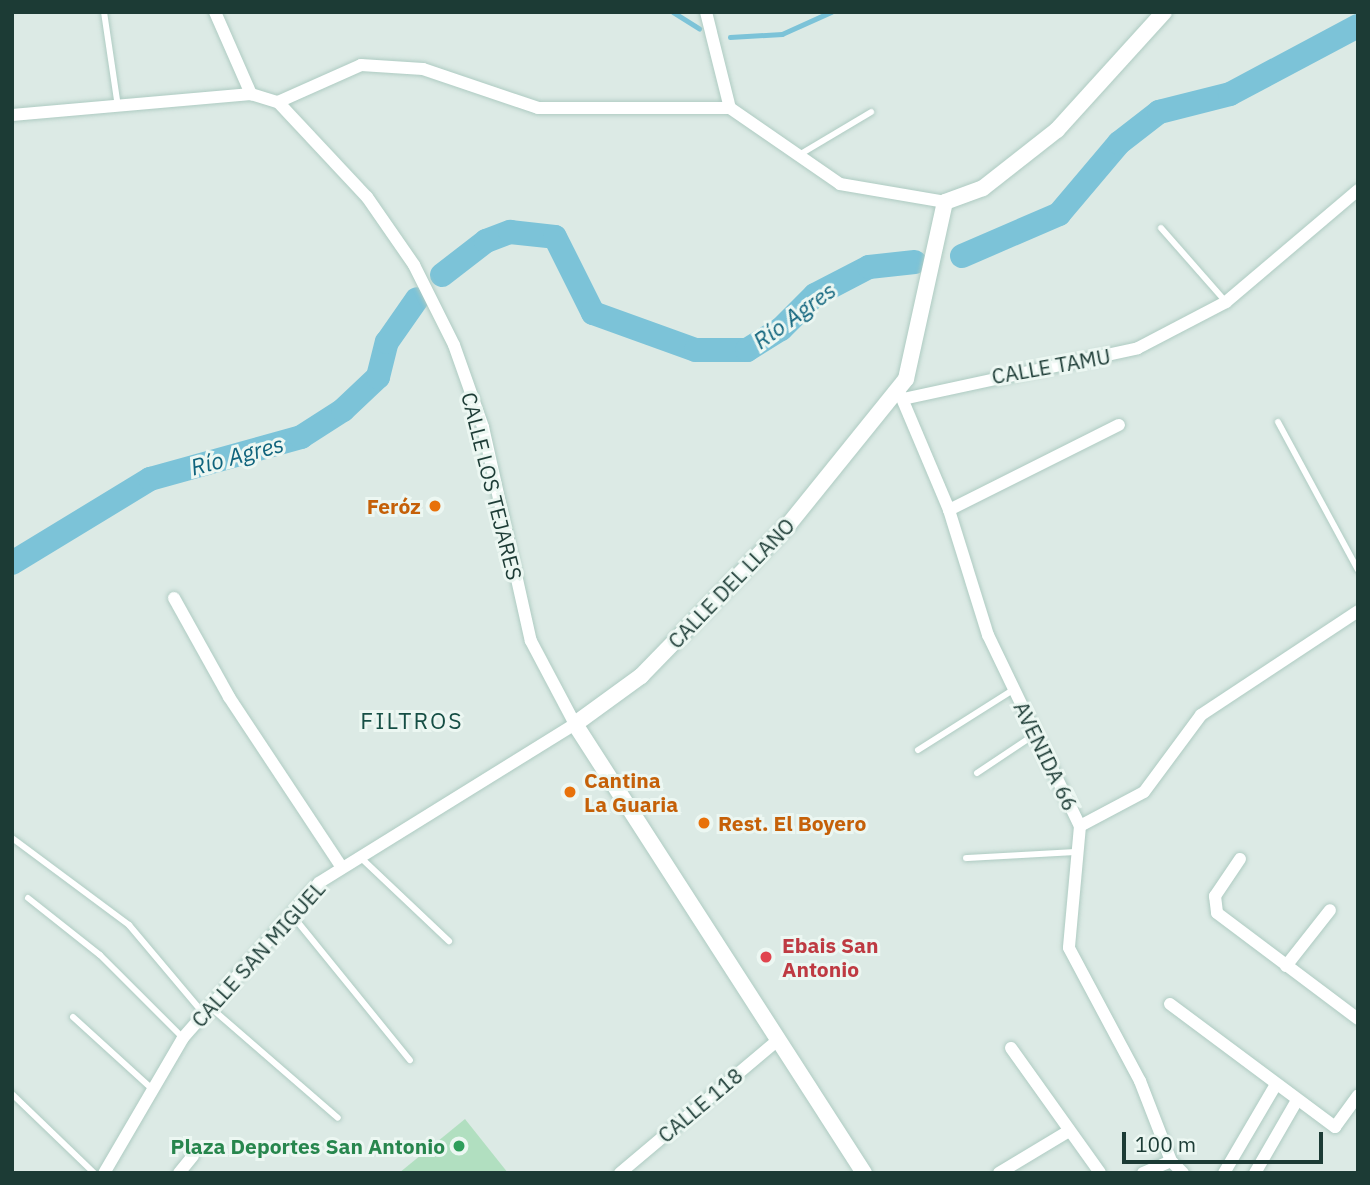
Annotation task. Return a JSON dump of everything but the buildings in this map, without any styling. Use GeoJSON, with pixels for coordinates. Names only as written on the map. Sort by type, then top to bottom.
{"type":"FeatureCollection","features":[{"type":"Feature","properties":{"kind":"main road"},"geometry":{"type":"LineString","coordinates":[[944,202],[983,188],[1056,130],[1164,12]]}},
{"type":"Feature","properties":{"kind":"main road","name":"CALLE DEL LLANO"},"geometry":{"type":"LineString","coordinates":[[575,724],[640,676],[789,524],[900,394],[914,361],[944,202]]}},
{"type":"Feature","properties":{"kind":"main road"},"geometry":{"type":"LineString","coordinates":[[575,724],[864,1173]]}},
{"type":"Feature","properties":{"kind":"street"},"geometry":{"type":"LineString","coordinates":[[215,12],[251,94]]}},
{"type":"Feature","properties":{"kind":"street"},"geometry":{"type":"LineString","coordinates":[[706,12],[730,108]]}},
{"type":"Feature","properties":{"kind":"street"},"geometry":{"type":"LineString","coordinates":[[12,115],[251,94],[278,102],[361,65],[423,69],[538,108],[730,108],[840,184],[944,202]]}},
{"type":"Feature","properties":{"kind":"street","name":"CALLE LOS TEJARES"},"geometry":{"type":"LineString","coordinates":[[278,102],[367,197],[414,265],[454,345],[483,427],[531,641],[575,724]]}},
{"type":"Feature","properties":{"kind":"street","name":"CALLE TAMU"},"geometry":{"type":"LineString","coordinates":[[900,394],[1103,359],[1139,348],[1226,302],[1358,190]]}},
{"type":"Feature","properties":{"kind":"street","name":"AVENIDA 66"},"geometry":{"type":"LineString","coordinates":[[900,394],[948,510],[988,635],[1013,690],[1038,732],[1080,826],[1068,929],[1074,964],[1140,1082],[1171,1161]]}},
{"type":"Feature","properties":{"kind":"street"},"geometry":{"type":"LineString","coordinates":[[948,510],[1119,425]]}},
{"type":"Feature","properties":{"kind":"street"},"geometry":{"type":"LineString","coordinates":[[174,598],[229,697],[341,866]]}},
{"type":"Feature","properties":{"kind":"street"},"geometry":{"type":"LineString","coordinates":[[1080,826],[1144,792],[1201,715],[1358,611]]}},
{"type":"Feature","properties":{"kind":"street","name":"CALLE SAN MIGUEL"},"geometry":{"type":"LineString","coordinates":[[104,1173],[183,1038],[291,913],[341,866],[575,724]]}},
{"type":"Feature","properties":{"kind":"street"},"geometry":{"type":"LineString","coordinates":[[1240,859],[1213,905],[1286,966],[1358,1019]]}},
{"type":"Feature","properties":{"kind":"street"},"geometry":{"type":"LineString","coordinates":[[1286,966],[1330,910]]}},
{"type":"Feature","properties":{"kind":"street"},"geometry":{"type":"LineString","coordinates":[[1171,1004],[1296,1102],[1335,1127],[1358,1095]]}},
{"type":"Feature","properties":{"kind":"street","name":"CALLE 118"},"geometry":{"type":"LineString","coordinates":[[620,1173],[779,1038]]}},
{"type":"Feature","properties":{"kind":"street"},"geometry":{"type":"LineString","coordinates":[[1011,1048],[1100,1173]]}},
{"type":"Feature","properties":{"kind":"street"},"geometry":{"type":"LineString","coordinates":[[1224,1173],[1275,1086]]}},
{"type":"Feature","properties":{"kind":"street"},"geometry":{"type":"LineString","coordinates":[[1255,1173],[1296,1102]]}},
{"type":"Feature","properties":{"kind":"street"},"geometry":{"type":"LineString","coordinates":[[999,1173],[1069,1131]]}},
{"type":"Feature","properties":{"kind":"street"},"geometry":{"type":"LineString","coordinates":[[179,1173],[193,1156]]}},
{"type":"Feature","properties":{"kind":"street"},"geometry":{"type":"LineString","coordinates":[[1143,1173],[1171,1161],[1183,1173]]}},
{"type":"Feature","properties":{"kind":"lane"},"geometry":{"type":"LineString","coordinates":[[104,12],[118,107]]}},
{"type":"Feature","properties":{"kind":"lane"},"geometry":{"type":"LineString","coordinates":[[797,156],[872,112]]}},
{"type":"Feature","properties":{"kind":"lane"},"geometry":{"type":"LineString","coordinates":[[1161,228],[1226,302]]}},
{"type":"Feature","properties":{"kind":"lane"},"geometry":{"type":"LineString","coordinates":[[1278,422],[1358,570]]}},
{"type":"Feature","properties":{"kind":"lane"},"geometry":{"type":"LineString","coordinates":[[918,750],[1013,690]]}},
{"type":"Feature","properties":{"kind":"lane"},"geometry":{"type":"LineString","coordinates":[[977,772],[1038,732]]}},
{"type":"Feature","properties":{"kind":"lane"},"geometry":{"type":"LineString","coordinates":[[12,838],[130,925],[207,1010],[338,1118]]}},
{"type":"Feature","properties":{"kind":"lane"},"geometry":{"type":"LineString","coordinates":[[966,858],[1079,852]]}},
{"type":"Feature","properties":{"kind":"lane"},"geometry":{"type":"LineString","coordinates":[[358,855],[449,941]]}},
{"type":"Feature","properties":{"kind":"lane"},"geometry":{"type":"LineString","coordinates":[[28,898],[100,955],[183,1038]]}},
{"type":"Feature","properties":{"kind":"lane"},"geometry":{"type":"LineString","coordinates":[[291,913],[410,1060]]}},
{"type":"Feature","properties":{"kind":"lane"},"geometry":{"type":"LineString","coordinates":[[73,1017],[152,1089]]}},
{"type":"Feature","properties":{"kind":"lane"},"geometry":{"type":"LineString","coordinates":[[12,1094],[94,1173]]}},
{"type":"Feature","properties":{"kind":"green space","name":"Plaza Deportes San Antonio"},"geometry":{"type":"Polygon","coordinates":[[[465,1119],[508,1173],[399,1173],[465,1119]]]}},
{"type":"Feature","properties":{"kind":"waterway"},"geometry":{"type":"LineString","coordinates":[[673,12],[699,28]]}},
{"type":"Feature","properties":{"kind":"waterway"},"geometry":{"type":"LineString","coordinates":[[730,37],[782,34],[831,12]]}},
{"type":"Feature","properties":{"kind":"waterway","name":"Río Agres"},"geometry":{"type":"LineString","coordinates":[[962,256],[1059,214],[1119,143],[1159,112],[1230,94],[1358,26]]}},
{"type":"Feature","properties":{"kind":"waterway","name":"Río Agres"},"geometry":{"type":"LineString","coordinates":[[442,275],[486,241],[510,232],[555,237],[593,313],[696,350],[747,350],[781,329],[815,295],[869,267],[915,262]]}},
{"type":"Feature","properties":{"kind":"waterway","name":"Río Agres"},"geometry":{"type":"LineString","coordinates":[[12,563],[150,479],[301,437],[343,410],[378,377],[387,342],[417,299]]}},
{"type":"Feature","properties":{"kind":"place","name":"Feróz"},"geometry":{"type":"Point","coordinates":[435,506]}},
{"type":"Feature","properties":{"kind":"place","name":"Cantina La Guaria"},"geometry":{"type":"Point","coordinates":[570,792]}},
{"type":"Feature","properties":{"kind":"place","name":"Rest. El Boyero"},"geometry":{"type":"Point","coordinates":[704,823]}},
{"type":"Feature","properties":{"kind":"place","name":"Ebais San Antonio"},"geometry":{"type":"Point","coordinates":[766,957]}},
{"type":"Feature","properties":{"kind":"place","name":"Plaza Deportes San Antonio"},"geometry":{"type":"Point","coordinates":[459,1146]}},
{"type":"Feature","properties":{"kind":"district","name":"FILTROS"},"geometry":{"type":"Point","coordinates":[412,720]}}]}
